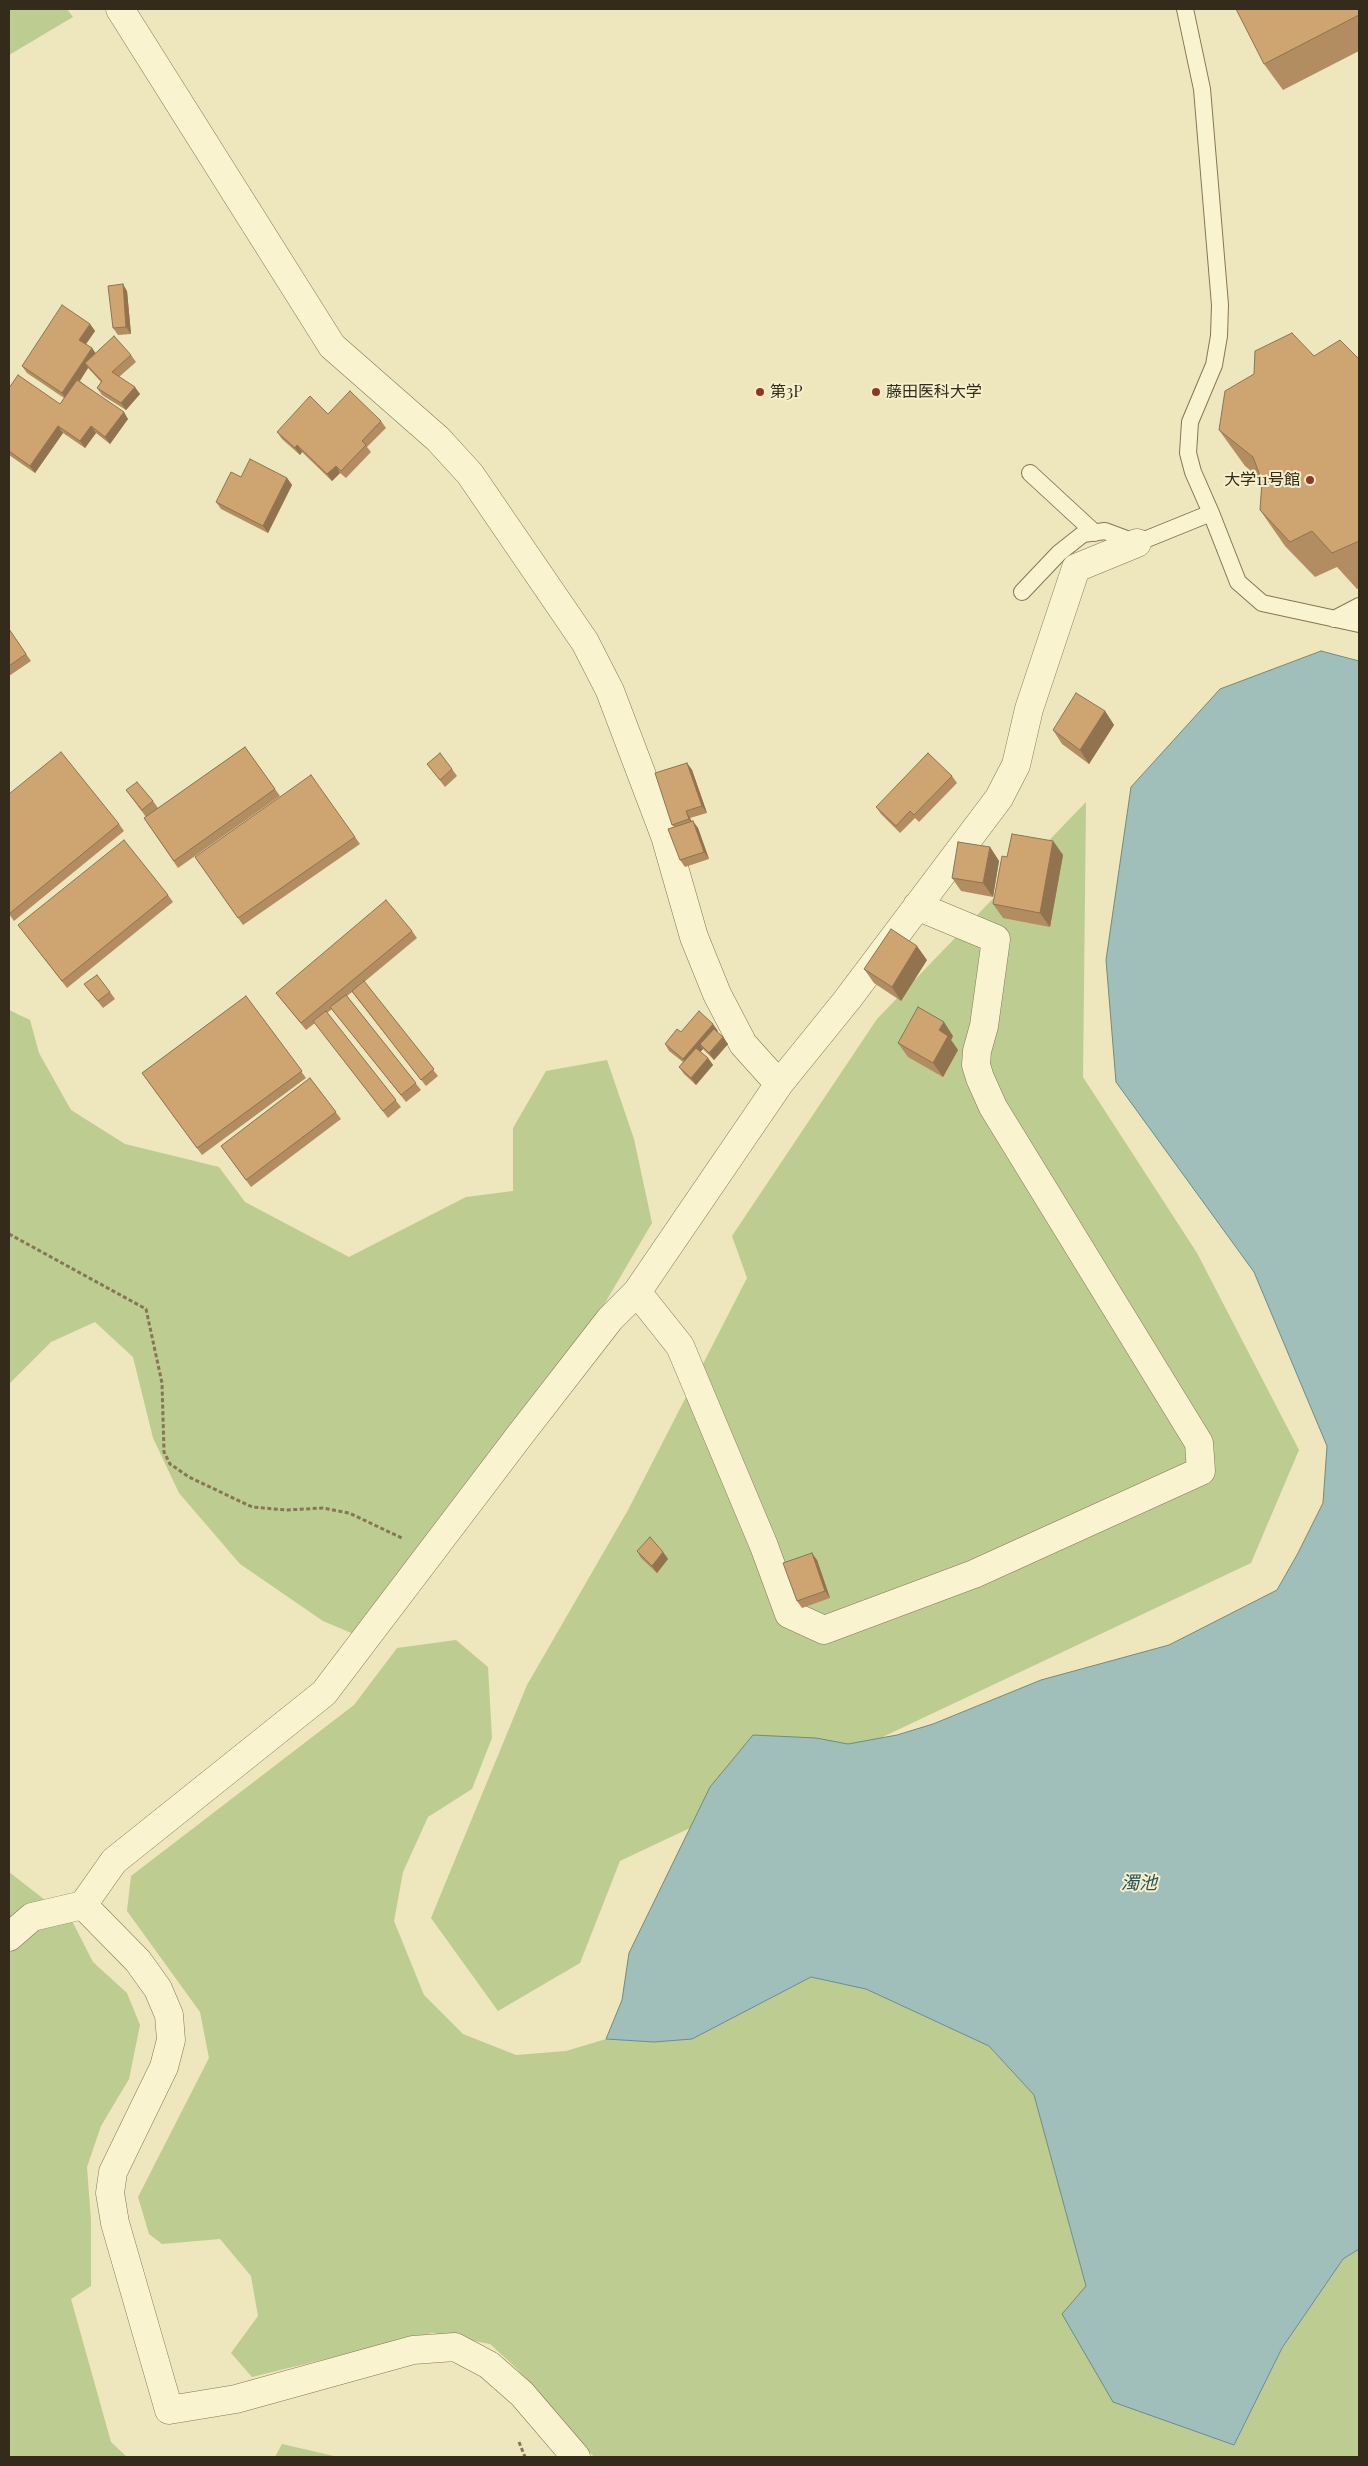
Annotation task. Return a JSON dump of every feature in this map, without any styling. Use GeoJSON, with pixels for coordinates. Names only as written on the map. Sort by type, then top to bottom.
{"type":"FeatureCollection","features":[{"type":"Feature","properties":{"kind":"street"},"geometry":{"type":"LineString","coordinates":[[120,9],[240,204],[332,346],[438,439],[470,474],[586,642],[610,691],[665,836],[694,937],[717,994],[743,1044],[779,1084]]}},
{"type":"Feature","properties":{"kind":"street"},"geometry":{"type":"LineString","coordinates":[[9,1937],[32,1918],[83,1905],[114,1861],[324,1693],[610,1319],[637,1292],[779,1084],[847,1000],[998,798],[1016,765],[1029,709],[1076,568],[1137,543]]}},
{"type":"Feature","properties":{"kind":"street"},"geometry":{"type":"LineString","coordinates":[[637,1292],[680,1346],[764,1546],[789,1614],[824,1630],[974,1574],[1201,1471],[1199,1443],[993,1107],[980,1078],[976,1065],[977,1051],[985,1018],[996,939],[917,906]]}},
{"type":"Feature","properties":{"kind":"street"},"geometry":{"type":"LineString","coordinates":[[83,1905],[138,1961],[158,1989],[169,2015],[171,2040],[164,2067],[113,2172],[110,2193],[115,2223],[169,2410],[236,2399],[413,2350],[455,2348],[489,2365],[522,2394],[576,2457]]}},
{"type":"Feature","properties":{"kind":"lane"},"geometry":{"type":"LineString","coordinates":[[1185,9],[1202,89],[1220,305],[1219,336],[1214,365],[1190,422],[1188,452],[1193,472],[1238,582],[1262,603],[1359,624]]}},
{"type":"Feature","properties":{"kind":"lane"},"geometry":{"type":"LineString","coordinates":[[1030,473],[1095,533]]}},
{"type":"Feature","properties":{"kind":"lane"},"geometry":{"type":"LineString","coordinates":[[1022,592],[1059,552],[1083,534],[1106,531],[1137,543],[1211,513]]}},
{"type":"Feature","properties":{"kind":"lane"},"geometry":{"type":"LineString","coordinates":[[1334,619],[1359,606]]}},
{"type":"Feature","properties":{"kind":"path"},"geometry":{"type":"LineString","coordinates":[[9,1234],[146,1309],[162,1383],[164,1452],[170,1464],[189,1477],[252,1507],[286,1510],[323,1508],[349,1512],[431,1553]]}},
{"type":"Feature","properties":{"kind":"green space"},"geometry":{"type":"Polygon","coordinates":[[[9,9],[67,9],[73,17],[9,55],[9,9]]]}},
{"type":"Feature","properties":{"kind":"green space"},"geometry":{"type":"Polygon","coordinates":[[[1086,802],[1083,1077],[1197,1253],[1299,1450],[1251,1563],[620,1861],[580,1963],[498,2011],[431,1918],[527,1685],[628,1510],[747,1278],[732,1236],[877,1019],[1086,802]]]}},
{"type":"Feature","properties":{"kind":"green space"},"geometry":{"type":"Polygon","coordinates":[[[9,1010],[30,1020],[39,1053],[71,1110],[125,1144],[219,1167],[245,1202],[349,1257],[466,1197],[513,1191],[513,1128],[546,1071],[607,1060],[634,1139],[652,1223],[575,1354],[356,1635],[323,1621],[240,1564],[179,1493],[153,1438],[133,1357],[95,1322],[51,1342],[9,1384],[9,1010]]]}},
{"type":"Feature","properties":{"kind":"green space"},"geometry":{"type":"Polygon","coordinates":[[[456,1640],[488,1667],[492,1738],[472,1789],[428,1817],[403,1872],[394,1921],[424,1995],[463,2034],[516,2055],[566,2051],[606,2039],[654,2042],[691,2039],[811,1977],[866,1989],[989,2046],[1034,2095],[1086,2286],[1177,2424],[1234,2445],[1282,2348],[1343,2259],[1359,2249],[1359,2457],[594,2457],[515,2367],[490,2344],[432,2333],[252,2377],[231,2353],[258,2316],[251,2276],[220,2239],[162,2244],[149,2234],[138,2197],[209,2058],[200,2012],[127,1911],[131,1876],[354,1705],[397,1648],[456,1640]]]}},
{"type":"Feature","properties":{"kind":"green space"},"geometry":{"type":"Polygon","coordinates":[[[9,1872],[72,1921],[93,1962],[127,1993],[140,2025],[129,2079],[101,2126],[87,2167],[91,2220],[91,2286],[71,2299],[111,2442],[127,2457],[9,2457],[9,1872]]]}},
{"type":"Feature","properties":{"kind":"green space"},"geometry":{"type":"Polygon","coordinates":[[[282,2444],[338,2457],[275,2457],[282,2444]]]}},
{"type":"Feature","properties":{"kind":"water","name":"濁池"},"geometry":{"type":"Polygon","coordinates":[[[1321,651],[1359,661],[1359,2249],[1343,2259],[1282,2348],[1234,2445],[1113,2402],[1062,2314],[1086,2286],[1034,2095],[989,2046],[866,1989],[811,1977],[692,2039],[654,2042],[606,2039],[622,2000],[629,1953],[710,1787],[753,1735],[816,1738],[848,1744],[897,1735],[933,1724],[1041,1680],[1169,1645],[1277,1590],[1298,1553],[1323,1503],[1327,1446],[1254,1272],[1116,1082],[1106,960],[1131,787],[1220,689],[1321,651]]]}},
{"type":"Feature","properties":{"kind":"building"},"geometry":{"type":"Polygon","coordinates":[[[1236,9],[1359,9],[1359,15],[1264,64],[1236,9]]]}},
{"type":"Feature","properties":{"kind":"building"},"geometry":{"type":"Polygon","coordinates":[[[123,284],[126,327],[113,328],[108,286],[123,284]]]}},
{"type":"Feature","properties":{"kind":"building"},"geometry":{"type":"Polygon","coordinates":[[[62,305],[90,324],[79,340],[92,348],[62,393],[22,366],[62,305]]]}},
{"type":"Feature","properties":{"kind":"building","name":"大学11号館"},"geometry":{"type":"Polygon","coordinates":[[[1292,333],[1314,356],[1340,340],[1359,359],[1359,541],[1332,553],[1312,531],[1290,542],[1260,510],[1262,481],[1253,457],[1219,430],[1225,391],[1254,374],[1255,351],[1292,333]]]}},
{"type":"Feature","properties":{"kind":"building"},"geometry":{"type":"Polygon","coordinates":[[[114,336],[131,355],[112,372],[135,387],[121,403],[97,388],[102,381],[85,363],[114,336]]]}},
{"type":"Feature","properties":{"kind":"building"},"geometry":{"type":"Polygon","coordinates":[[[18,375],[60,404],[77,380],[124,412],[105,437],[91,426],[80,441],[58,426],[30,466],[9,451],[9,388],[18,375]]]}},
{"type":"Feature","properties":{"kind":"building"},"geometry":{"type":"Polygon","coordinates":[[[350,391],[381,421],[362,441],[366,445],[341,471],[336,466],[327,474],[297,445],[295,448],[277,432],[310,396],[328,414],[350,391]]]}},
{"type":"Feature","properties":{"kind":"building"},"geometry":{"type":"Polygon","coordinates":[[[250,459],[287,478],[263,526],[216,502],[231,472],[241,477],[250,459]]]}},
{"type":"Feature","properties":{"kind":"building"},"geometry":{"type":"Polygon","coordinates":[[[9,629],[26,654],[9,666],[9,629]]]}},
{"type":"Feature","properties":{"kind":"building"},"geometry":{"type":"Polygon","coordinates":[[[1076,693],[1105,711],[1080,750],[1053,730],[1076,693]]]}},
{"type":"Feature","properties":{"kind":"building"},"geometry":{"type":"Polygon","coordinates":[[[245,747],[275,789],[174,861],[144,818],[245,747]]]}},
{"type":"Feature","properties":{"kind":"building"},"geometry":{"type":"Polygon","coordinates":[[[61,752],[119,824],[9,914],[9,794],[61,752]]]}},
{"type":"Feature","properties":{"kind":"building"},"geometry":{"type":"Polygon","coordinates":[[[440,753],[452,769],[440,780],[427,764],[440,753]]]}},
{"type":"Feature","properties":{"kind":"building"},"geometry":{"type":"Polygon","coordinates":[[[928,753],[952,776],[914,815],[910,811],[896,826],[876,807],[928,753]]]}},
{"type":"Feature","properties":{"kind":"building"},"geometry":{"type":"Polygon","coordinates":[[[687,763],[702,806],[686,811],[689,819],[672,825],[655,773],[687,763]]]}},
{"type":"Feature","properties":{"kind":"building"},"geometry":{"type":"Polygon","coordinates":[[[311,775],[355,837],[238,918],[195,857],[311,775]]]}},
{"type":"Feature","properties":{"kind":"building"},"geometry":{"type":"Polygon","coordinates":[[[137,782],[153,801],[142,810],[126,790],[137,782]]]}},
{"type":"Feature","properties":{"kind":"building"},"geometry":{"type":"Polygon","coordinates":[[[693,821],[704,852],[680,860],[668,829],[693,821]]]}},
{"type":"Feature","properties":{"kind":"building"},"geometry":{"type":"Polygon","coordinates":[[[1012,834],[1053,841],[1040,913],[993,904],[1002,856],[1007,857],[1012,834]]]}},
{"type":"Feature","properties":{"kind":"building"},"geometry":{"type":"Polygon","coordinates":[[[124,840],[168,895],[62,981],[18,925],[124,840]]]}},
{"type":"Feature","properties":{"kind":"building"},"geometry":{"type":"Polygon","coordinates":[[[958,842],[990,847],[983,883],[952,878],[958,842]]]}},
{"type":"Feature","properties":{"kind":"building"},"geometry":{"type":"Polygon","coordinates":[[[386,900],[412,931],[301,1023],[276,993],[386,900]]]}},
{"type":"Feature","properties":{"kind":"building"},"geometry":{"type":"Polygon","coordinates":[[[891,929],[917,946],[892,987],[864,969],[891,929]]]}},
{"type":"Feature","properties":{"kind":"building"},"geometry":{"type":"Polygon","coordinates":[[[97,975],[110,992],[98,1001],[84,984],[97,975]]]}},
{"type":"Feature","properties":{"kind":"building"},"geometry":{"type":"Polygon","coordinates":[[[364,981],[434,1069],[421,1080],[352,991],[364,981]]]}},
{"type":"Feature","properties":{"kind":"building"},"geometry":{"type":"Polygon","coordinates":[[[346,995],[416,1083],[401,1095],[330,1007],[346,995]]]}},
{"type":"Feature","properties":{"kind":"building"},"geometry":{"type":"Polygon","coordinates":[[[246,996],[302,1071],[197,1148],[142,1073],[246,996]]]}},
{"type":"Feature","properties":{"kind":"building"},"geometry":{"type":"Polygon","coordinates":[[[918,1007],[944,1022],[939,1030],[948,1036],[933,1063],[898,1043],[918,1007]]]}},
{"type":"Feature","properties":{"kind":"building"},"geometry":{"type":"Polygon","coordinates":[[[326,1011],[396,1100],[383,1111],[313,1021],[326,1011]]]}},
{"type":"Feature","properties":{"kind":"building"},"geometry":{"type":"Polygon","coordinates":[[[699,1011],[713,1024],[683,1059],[665,1044],[677,1029],[681,1032],[699,1011]]]}},
{"type":"Feature","properties":{"kind":"building"},"geometry":{"type":"Polygon","coordinates":[[[714,1029],[723,1037],[709,1053],[700,1044],[714,1029]]]}},
{"type":"Feature","properties":{"kind":"building"},"geometry":{"type":"Polygon","coordinates":[[[696,1048],[708,1058],[691,1078],[679,1067],[696,1048]]]}},
{"type":"Feature","properties":{"kind":"building"},"geometry":{"type":"Polygon","coordinates":[[[310,1078],[336,1112],[246,1180],[221,1146],[310,1078]]]}},
{"type":"Feature","properties":{"kind":"building"},"geometry":{"type":"Polygon","coordinates":[[[650,1537],[663,1552],[652,1566],[637,1551],[650,1537]]]}},
{"type":"Feature","properties":{"kind":"building"},"geometry":{"type":"Polygon","coordinates":[[[812,1553],[825,1591],[797,1601],[783,1563],[812,1553]]]}},
{"type":"Feature","properties":{"kind":"place","name":"第3P"},"geometry":{"type":"Point","coordinates":[760,392]}},
{"type":"Feature","properties":{"kind":"place","name":"藤田医科大学"},"geometry":{"type":"Point","coordinates":[876,392]}},
{"type":"Feature","properties":{"kind":"place","name":"大学11号館"},"geometry":{"type":"Point","coordinates":[1310,480]}}]}
